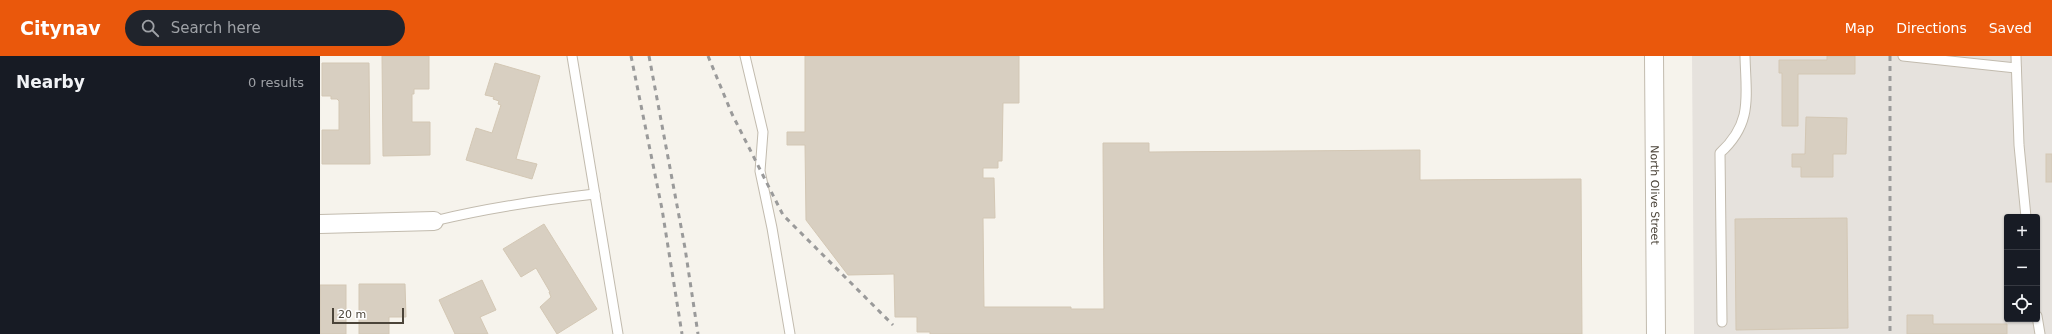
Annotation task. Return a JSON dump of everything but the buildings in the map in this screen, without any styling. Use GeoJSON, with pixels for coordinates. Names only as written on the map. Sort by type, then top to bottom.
{"type":"FeatureCollection","features":[{"type":"Feature","properties":{"kind":"street","name":"North Olive Street"},"geometry":{"type":"LineString","coordinates":[[1654,56],[1656,334]]}},
{"type":"Feature","properties":{"kind":"street"},"geometry":{"type":"LineString","coordinates":[[320,224],[434,221]]}},
{"type":"Feature","properties":{"kind":"lane"},"geometry":{"type":"LineString","coordinates":[[572,56],[618,334]]}},
{"type":"Feature","properties":{"kind":"lane"},"geometry":{"type":"LineString","coordinates":[[745,56],[763,132],[760,171],[772,228],[790,334]]}},
{"type":"Feature","properties":{"kind":"lane"},"geometry":{"type":"LineString","coordinates":[[1722,322],[1720,153],[1733,141],[1746,114],[1745,56]]}},
{"type":"Feature","properties":{"kind":"lane"},"geometry":{"type":"LineString","coordinates":[[1903,56],[2016,68]]}},
{"type":"Feature","properties":{"kind":"lane"},"geometry":{"type":"LineString","coordinates":[[2016,56],[2019,145],[2026,214]]}},
{"type":"Feature","properties":{"kind":"lane"},"geometry":{"type":"LineString","coordinates":[[434,221],[472,211],[595,194]]}},
{"type":"Feature","properties":{"kind":"lane"},"geometry":{"type":"LineString","coordinates":[[2038,322],[2040,334]]}},
{"type":"Feature","properties":{"kind":"shaded area"},"geometry":{"type":"Polygon","coordinates":[[[1692,56],[2052,56],[2052,334],[1694,334],[1692,56]]]}},
{"type":"Feature","properties":{"kind":"railway"},"geometry":{"type":"LineString","coordinates":[[631,56],[662,209],[682,334]]}},
{"type":"Feature","properties":{"kind":"railway"},"geometry":{"type":"LineString","coordinates":[[649,56],[685,248],[698,334]]}},
{"type":"Feature","properties":{"kind":"railway"},"geometry":{"type":"LineString","coordinates":[[708,56],[732,114],[783,215],[893,325]]}},
{"type":"Feature","properties":{"kind":"railway"},"geometry":{"type":"LineString","coordinates":[[1890,56],[1890,334]]}}]}
